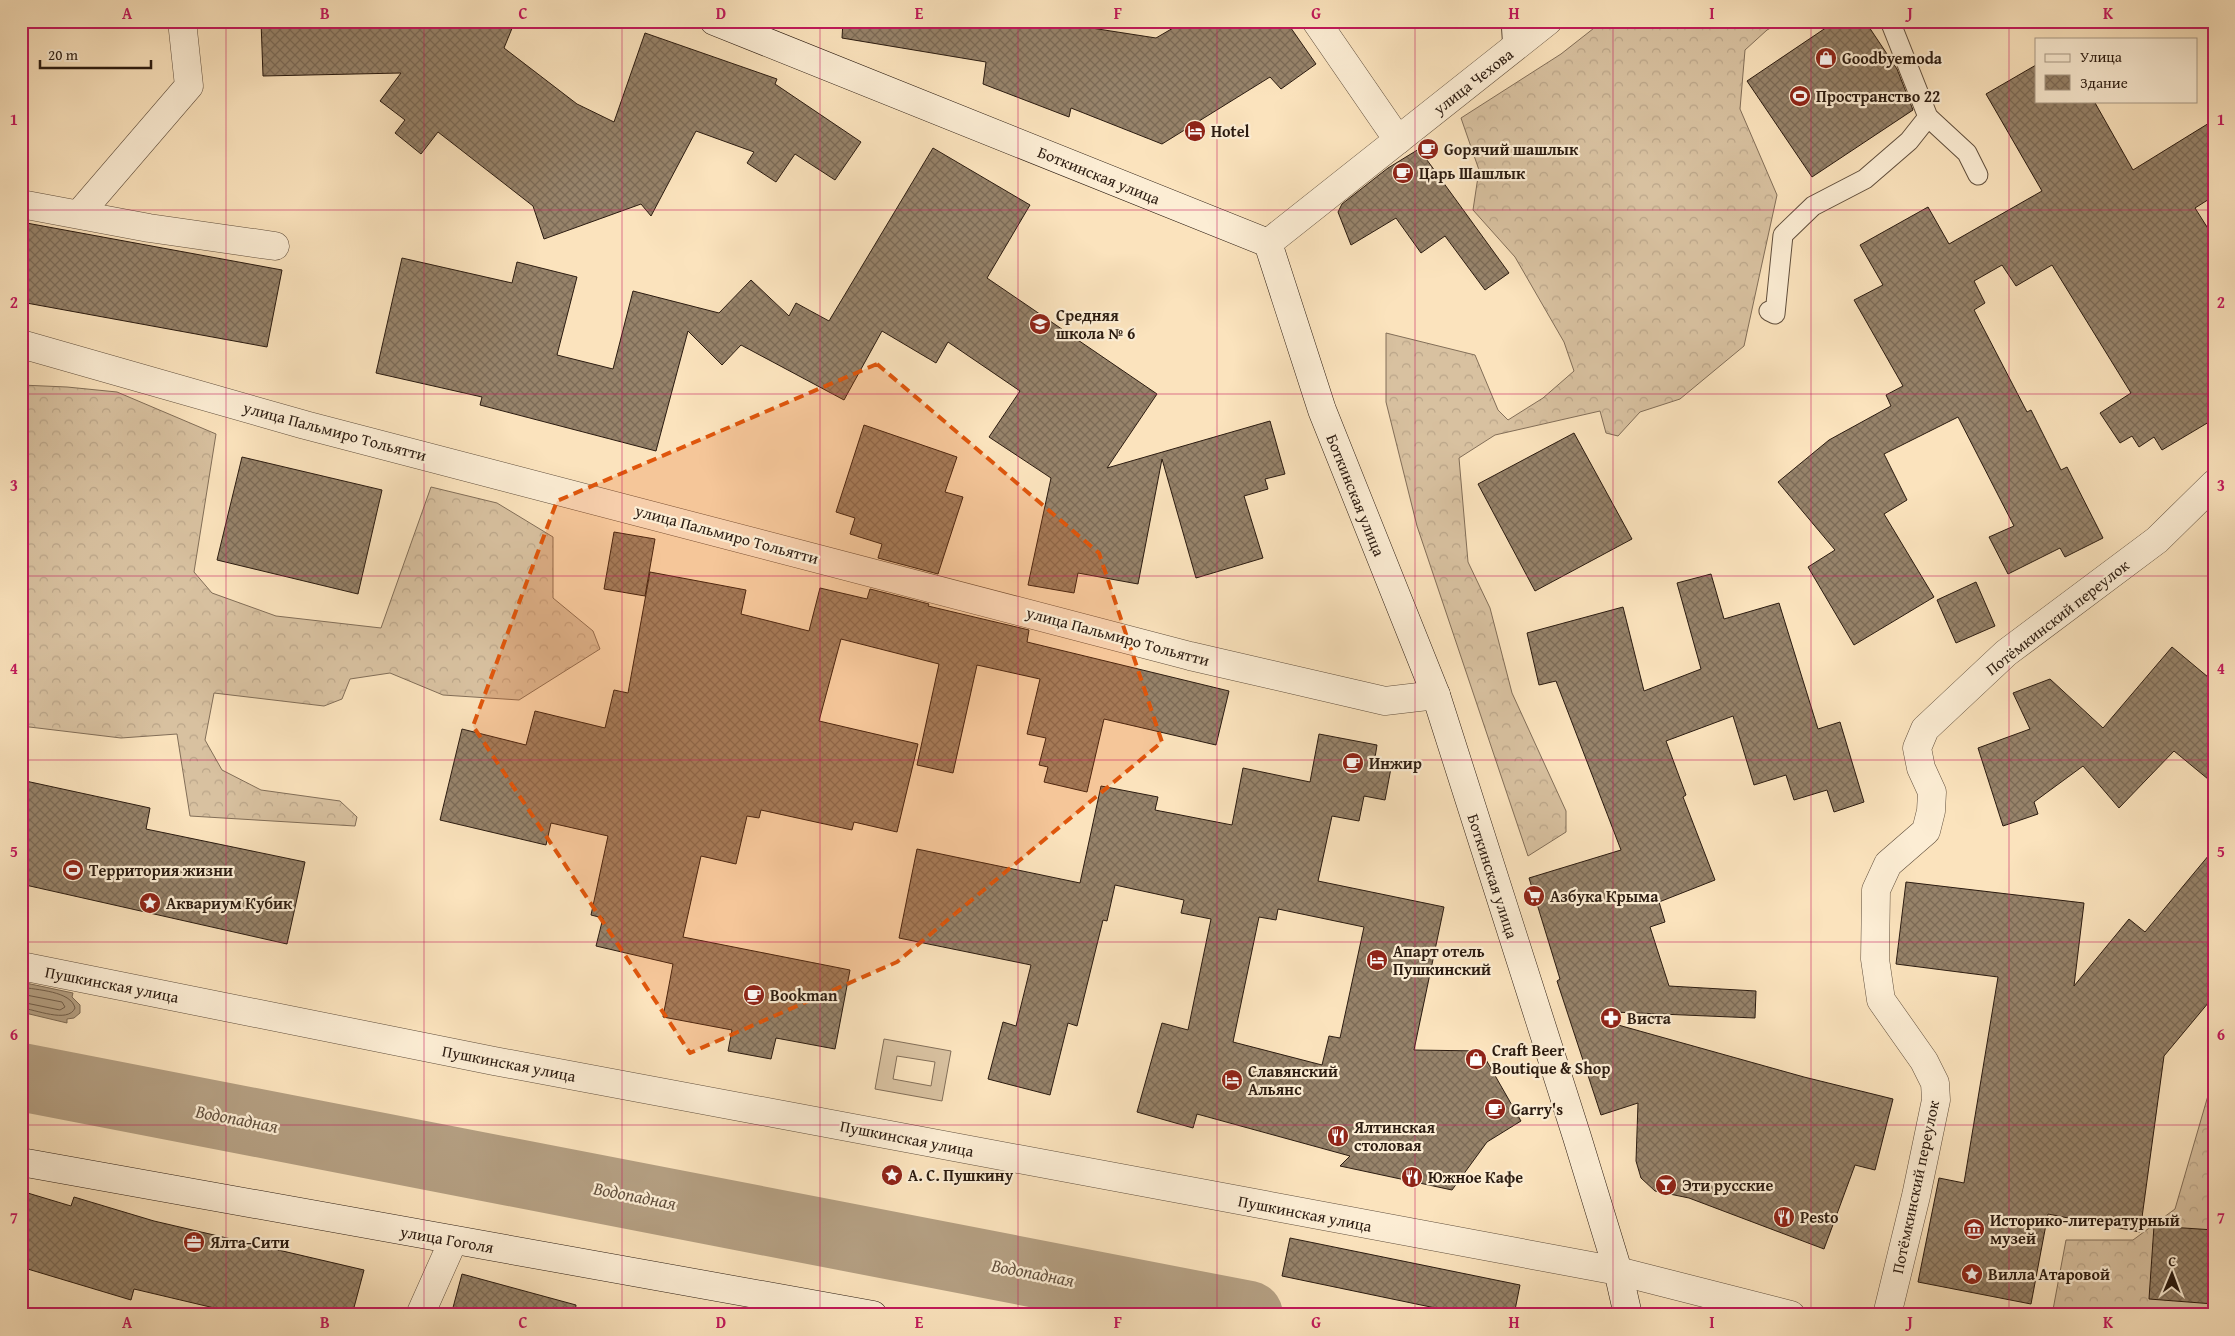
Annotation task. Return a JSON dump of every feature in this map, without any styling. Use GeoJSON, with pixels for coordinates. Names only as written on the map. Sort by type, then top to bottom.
{"type":"FeatureCollection","features":[{"type":"Feature","properties":{"kind":"street"},"geometry":{"type":"LineString","coordinates":[[79,214],[189,86],[182,21]]}},
{"type":"Feature","properties":{"kind":"street","name":"Боткинская улица"},"geometry":{"type":"LineString","coordinates":[[714,21],[1268,243],[1322,410],[1436,695],[1618,1271],[1628,1315]]}},
{"type":"Feature","properties":{"kind":"street"},"geometry":{"type":"LineString","coordinates":[[1316,21],[1398,140]]}},
{"type":"Feature","properties":{"kind":"street","name":"улица Чехова"},"geometry":{"type":"LineString","coordinates":[[1268,243],[1548,21]]}},
{"type":"Feature","properties":{"kind":"street"},"geometry":{"type":"LineString","coordinates":[[21,204],[149,228],[275,246]]}},
{"type":"Feature","properties":{"kind":"street","name":"улица Пальмиро Тольятти"},"geometry":{"type":"LineString","coordinates":[[21,344],[305,425],[1190,656],[1385,701],[1436,695]]}},
{"type":"Feature","properties":{"kind":"street","name":"Потёмкинский переулок"},"geometry":{"type":"LineString","coordinates":[[1887,1315],[1916,1196],[1936,1100],[1935,1083],[1924,1061],[1881,1000],[1875,959],[1876,890],[1888,864],[1926,831],[1931,811],[1932,792],[1920,768],[1917,748],[1925,729],[2006,653],[2157,540],[2214,484]]}},
{"type":"Feature","properties":{"kind":"street","name":"Пушкинская улица"},"geometry":{"type":"LineString","coordinates":[[21,966],[504,1063],[1618,1271],[1791,1315]]}},
{"type":"Feature","properties":{"kind":"street","name":"улица Гоголя"},"geometry":{"type":"LineString","coordinates":[[21,1162],[873,1315]]}},
{"type":"Feature","properties":{"kind":"street"},"geometry":{"type":"LineString","coordinates":[[420,1315],[453,1241]]}},
{"type":"Feature","properties":{"kind":"lane"},"geometry":{"type":"LineString","coordinates":[[1511,21],[1513,49]]}},
{"type":"Feature","properties":{"kind":"lane"},"geometry":{"type":"LineString","coordinates":[[1890,21],[1928,117],[1967,153],[1978,175]]}},
{"type":"Feature","properties":{"kind":"lane"},"geometry":{"type":"LineString","coordinates":[[1769,311],[1775,314],[1783,235],[1813,206],[1865,179],[1909,141],[1928,117]]}},
{"type":"Feature","properties":{"kind":"highlighted area"},"geometry":{"type":"Polygon","coordinates":[[[877,364],[1099,553],[1162,742],[897,962],[690,1053],[473,726],[557,501],[877,364]]]}},
{"type":"Feature","properties":{"kind":"green space"},"geometry":{"type":"Polygon","coordinates":[[[1603,21],[1783,21],[1767,30],[1745,50],[1740,109],[1777,195],[1744,346],[1680,399],[1640,412],[1618,436],[1606,433],[1600,411],[1495,435],[1459,458],[1468,562],[1490,608],[1512,693],[1566,811],[1566,832],[1528,856],[1417,526],[1386,402],[1386,333],[1475,355],[1498,410],[1508,420],[1543,398],[1574,371],[1564,342],[1515,257],[1473,210],[1479,170],[1461,118],[1561,54],[1603,21]]]}},
{"type":"Feature","properties":{"kind":"green space"},"geometry":{"type":"Polygon","coordinates":[[[21,385],[117,392],[216,434],[194,572],[212,593],[276,616],[381,628],[431,487],[497,503],[553,537],[553,598],[593,631],[600,649],[519,700],[443,695],[390,673],[350,679],[342,699],[324,706],[214,693],[205,740],[222,770],[261,790],[340,801],[357,817],[355,826],[190,816],[177,734],[121,738],[21,726],[21,385]]]}},
{"type":"Feature","properties":{"kind":"green space"},"geometry":{"type":"Polygon","coordinates":[[[884,1039],[951,1051],[942,1101],[875,1089],[884,1039]],[[897,1056],[893,1079],[931,1086],[935,1062],[897,1056]]]}},
{"type":"Feature","properties":{"kind":"green space"},"geometry":{"type":"Polygon","coordinates":[[[2214,1075],[2214,1315],[2052,1315],[2066,1240],[2133,1240],[2175,1209],[2214,1075]]]}},
{"type":"Feature","properties":{"kind":"water"},"geometry":{"type":"Polygon","coordinates":[[[21,982],[73,993],[72,997],[80,1005],[80,1013],[74,1018],[67,1019],[67,1023],[21,1012],[21,982]]]}},
{"type":"Feature","properties":{"kind":"building"},"geometry":{"type":"Polygon","coordinates":[[[261,21],[515,21],[504,48],[577,104],[614,122],[645,33],[777,79],[775,84],[861,142],[835,180],[795,154],[776,182],[747,163],[754,152],[696,131],[651,216],[641,204],[544,239],[533,206],[438,132],[421,154],[395,133],[405,120],[380,101],[401,73],[263,76],[261,21]]]}},
{"type":"Feature","properties":{"kind":"building"},"geometry":{"type":"Polygon","coordinates":[[[843,21],[1086,21],[1085,27],[1156,38],[1185,21],[1286,21],[1316,64],[1281,89],[1270,77],[1162,144],[1071,108],[1069,117],[983,84],[986,62],[842,38],[843,21]]]}},
{"type":"Feature","properties":{"kind":"building"},"geometry":{"type":"Polygon","coordinates":[[[1836,21],[1865,21],[1897,69],[1913,110],[1812,177],[1747,81],[1836,21]]]}},
{"type":"Feature","properties":{"kind":"building"},"geometry":{"type":"Polygon","coordinates":[[[2035,66],[2035,102],[2095,102],[2133,170],[2214,120],[2214,196],[2195,208],[2214,238],[2214,419],[2162,450],[2154,437],[2139,447],[2132,436],[2120,443],[2100,413],[2131,393],[2052,265],[2016,286],[2002,265],[1974,281],[1985,303],[1974,310],[2027,412],[2031,410],[2061,470],[2067,467],[2103,538],[2065,557],[2060,548],[2008,574],[1989,537],[2014,526],[1958,417],[1884,454],[1907,500],[1884,514],[1934,597],[1854,645],[1808,567],[1835,550],[1778,482],[1829,440],[1891,406],[1886,395],[1903,386],[1854,300],[1883,285],[1860,245],[1928,207],[1949,244],[2042,191],[1986,94],[2035,66]]]}},
{"type":"Feature","properties":{"kind":"building"},"geometry":{"type":"Polygon","coordinates":[[[933,148],[1030,205],[987,278],[1157,394],[1107,468],[1270,421],[1285,474],[1265,479],[1268,489],[1244,496],[1263,558],[1196,578],[1162,459],[1138,584],[1078,573],[1074,593],[1028,585],[1051,478],[989,437],[1020,391],[948,342],[936,363],[882,331],[844,400],[741,345],[722,365],[688,331],[656,451],[480,405],[482,397],[376,373],[402,258],[512,283],[517,262],[577,277],[557,355],[613,369],[633,291],[719,313],[751,280],[789,316],[796,303],[829,321],[933,148]]]}},
{"type":"Feature","properties":{"kind":"building"},"geometry":{"type":"Polygon","coordinates":[[[1419,149],[1509,273],[1485,290],[1445,236],[1421,253],[1396,218],[1351,245],[1338,212],[1342,204],[1388,168],[1419,149]]]}},
{"type":"Feature","properties":{"kind":"building"},"geometry":{"type":"Polygon","coordinates":[[[21,222],[282,270],[267,347],[21,302],[21,222]]]}},
{"type":"Feature","properties":{"kind":"building"},"geometry":{"type":"Polygon","coordinates":[[[864,425],[957,457],[945,492],[963,497],[938,574],[878,558],[882,544],[850,534],[855,518],[836,512],[864,425]]]}},
{"type":"Feature","properties":{"kind":"building"},"geometry":{"type":"Polygon","coordinates":[[[1574,433],[1632,539],[1535,591],[1478,484],[1574,433]]]}},
{"type":"Feature","properties":{"kind":"building"},"geometry":{"type":"Polygon","coordinates":[[[242,457],[382,490],[358,594],[217,560],[242,457]]]}},
{"type":"Feature","properties":{"kind":"building"},"geometry":{"type":"Polygon","coordinates":[[[614,532],[655,539],[645,596],[604,589],[614,532]]]}},
{"type":"Feature","properties":{"kind":"building"},"geometry":{"type":"Polygon","coordinates":[[[650,572],[746,590],[741,614],[809,631],[820,588],[867,599],[870,589],[929,604],[928,606],[1029,630],[1027,642],[1229,691],[1216,745],[1104,719],[1087,792],[1044,782],[1048,767],[1039,765],[1046,738],[1027,734],[1040,679],[977,665],[953,773],[917,765],[939,664],[841,639],[819,721],[918,744],[897,832],[854,822],[852,830],[761,810],[759,818],[747,816],[736,864],[701,856],[683,937],[850,970],[835,1049],[776,1038],[771,1059],[728,1051],[732,1030],[663,1017],[673,964],[596,946],[603,918],[591,915],[608,836],[551,823],[546,845],[440,820],[462,729],[526,745],[535,711],[605,728],[614,690],[628,693],[650,572]]]}},
{"type":"Feature","properties":{"kind":"building"},"geometry":{"type":"Polygon","coordinates":[[[1711,574],[1724,619],[1779,603],[1818,729],[1840,722],[1864,802],[1834,812],[1827,790],[1794,800],[1786,775],[1754,785],[1733,716],[1666,741],[1686,795],[1683,797],[1715,880],[1659,902],[1665,922],[1650,927],[1669,986],[1756,991],[1755,1018],[1613,1012],[1611,1023],[1804,1077],[1893,1099],[1875,1170],[1855,1165],[1824,1249],[1689,1198],[1655,1191],[1641,1178],[1636,1161],[1638,1103],[1601,1115],[1557,981],[1560,979],[1529,878],[1621,850],[1556,681],[1539,685],[1527,633],[1623,607],[1644,691],[1701,669],[1677,583],[1711,574]]]}},
{"type":"Feature","properties":{"kind":"building"},"geometry":{"type":"Polygon","coordinates":[[[1976,582],[1995,626],[1956,643],[1937,600],[1976,582]]]}},
{"type":"Feature","properties":{"kind":"building"},"geometry":{"type":"Polygon","coordinates":[[[2172,647],[2214,682],[2214,784],[2174,751],[2119,808],[2083,766],[2034,802],[2038,814],[2003,826],[1978,748],[2030,729],[2013,693],[2050,679],[2103,728],[2172,647]]]}},
{"type":"Feature","properties":{"kind":"building"},"geometry":{"type":"Polygon","coordinates":[[[1319,734],[1377,745],[1374,764],[1391,768],[1385,800],[1364,796],[1359,821],[1332,816],[1318,881],[1444,907],[1414,1050],[1481,1051],[1521,1121],[1487,1142],[1452,1190],[1340,1166],[1350,1156],[1197,1114],[1193,1128],[1137,1112],[1162,1023],[1188,1030],[1211,919],[1181,913],[1184,900],[1115,885],[1107,921],[1103,920],[1077,1026],[1068,1023],[1050,1095],[988,1079],[1003,1022],[1016,1026],[1031,965],[899,938],[917,849],[1080,883],[1101,786],[1158,797],[1155,810],[1232,825],[1243,768],[1310,782],[1319,734]],[[1278,909],[1276,920],[1259,917],[1233,1042],[1322,1065],[1329,1036],[1340,1038],[1364,927],[1278,909]]]}},
{"type":"Feature","properties":{"kind":"building"},"geometry":{"type":"Polygon","coordinates":[[[21,780],[150,808],[146,829],[305,862],[287,944],[21,884],[21,780]]]}},
{"type":"Feature","properties":{"kind":"building"},"geometry":{"type":"Polygon","coordinates":[[[2214,849],[2214,996],[2164,1056],[2140,1232],[2048,1214],[2031,1304],[1918,1282],[1939,1178],[1964,1183],[1998,977],[1896,964],[1906,882],[2084,903],[2074,986],[2129,919],[2145,932],[2214,849]]]}},
{"type":"Feature","properties":{"kind":"building"},"geometry":{"type":"Polygon","coordinates":[[[21,1191],[71,1206],[74,1197],[154,1221],[364,1270],[352,1315],[244,1315],[134,1289],[131,1300],[21,1267],[21,1191]]]}},
{"type":"Feature","properties":{"kind":"building"},"geometry":{"type":"Polygon","coordinates":[[[2154,1226],[2214,1230],[2214,1304],[2149,1299],[2154,1226]]]}},
{"type":"Feature","properties":{"kind":"building"},"geometry":{"type":"Polygon","coordinates":[[[1290,1238],[1520,1285],[1514,1315],[1469,1315],[1282,1276],[1290,1238]]]}},
{"type":"Feature","properties":{"kind":"building"},"geometry":{"type":"Polygon","coordinates":[[[462,1274],[576,1305],[575,1315],[451,1315],[462,1274]]]}},
{"type":"Feature","properties":{"kind":"waterway","name":"Водопадная"},"geometry":{"type":"LineString","coordinates":[[21,1077],[1249,1315]]}},
{"type":"Feature","properties":{"kind":"place","name":"Goodbyemoda"},"geometry":{"type":"Point","coordinates":[1826,58]}},
{"type":"Feature","properties":{"kind":"place","name":"Пространство 22"},"geometry":{"type":"Point","coordinates":[1800,96]}},
{"type":"Feature","properties":{"kind":"place","name":"Hotel"},"geometry":{"type":"Point","coordinates":[1195,131]}},
{"type":"Feature","properties":{"kind":"place","name":"Goрячий шашлык"},"geometry":{"type":"Point","coordinates":[1428,149]}},
{"type":"Feature","properties":{"kind":"place","name":"Царь Шашлык"},"geometry":{"type":"Point","coordinates":[1403,173]}},
{"type":"Feature","properties":{"kind":"place","name":"Средняя школа № 6"},"geometry":{"type":"Point","coordinates":[1040,324]}},
{"type":"Feature","properties":{"kind":"place","name":"Инжир"},"geometry":{"type":"Point","coordinates":[1353,763]}},
{"type":"Feature","properties":{"kind":"place","name":"Территория жизни"},"geometry":{"type":"Point","coordinates":[73,870]}},
{"type":"Feature","properties":{"kind":"place","name":"Азбука Крыма"},"geometry":{"type":"Point","coordinates":[1534,896]}},
{"type":"Feature","properties":{"kind":"place","name":"Аквариум Кубик"},"geometry":{"type":"Point","coordinates":[150,903]}},
{"type":"Feature","properties":{"kind":"place","name":"Апарт отель Пушкинский"},"geometry":{"type":"Point","coordinates":[1377,960]}},
{"type":"Feature","properties":{"kind":"place","name":"Bookman"},"geometry":{"type":"Point","coordinates":[754,995]}},
{"type":"Feature","properties":{"kind":"place","name":"Виста"},"geometry":{"type":"Point","coordinates":[1611,1018]}},
{"type":"Feature","properties":{"kind":"place","name":"Craft Beer Boutique & Shop"},"geometry":{"type":"Point","coordinates":[1476,1059]}},
{"type":"Feature","properties":{"kind":"place","name":"Славянский Альянс"},"geometry":{"type":"Point","coordinates":[1232,1080]}},
{"type":"Feature","properties":{"kind":"place","name":"Garry's"},"geometry":{"type":"Point","coordinates":[1495,1109]}},
{"type":"Feature","properties":{"kind":"place","name":"Ялтинская столовая"},"geometry":{"type":"Point","coordinates":[1338,1136]}},
{"type":"Feature","properties":{"kind":"place","name":"А. С. Пушкину"},"geometry":{"type":"Point","coordinates":[892,1175]}},
{"type":"Feature","properties":{"kind":"place","name":"Южное Кафе"},"geometry":{"type":"Point","coordinates":[1412,1177]}},
{"type":"Feature","properties":{"kind":"place","name":"Эти русские"},"geometry":{"type":"Point","coordinates":[1666,1185]}},
{"type":"Feature","properties":{"kind":"place","name":"Pesto"},"geometry":{"type":"Point","coordinates":[1784,1217]}},
{"type":"Feature","properties":{"kind":"place","name":"Историко-литературный музей"},"geometry":{"type":"Point","coordinates":[1974,1229]}},
{"type":"Feature","properties":{"kind":"place","name":"Ялта-Сити"},"geometry":{"type":"Point","coordinates":[194,1242]}},
{"type":"Feature","properties":{"kind":"place","name":"Вилла Атаровой"},"geometry":{"type":"Point","coordinates":[1972,1274]}}]}
